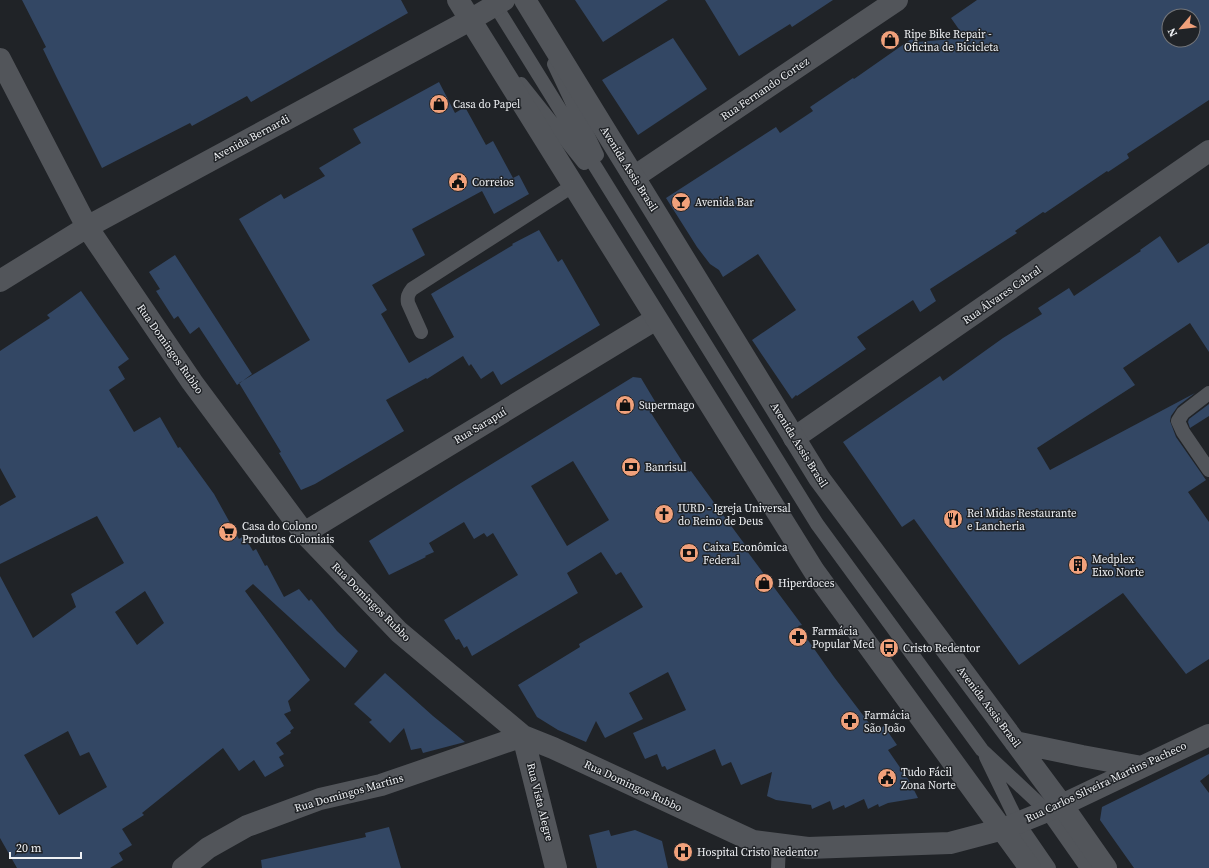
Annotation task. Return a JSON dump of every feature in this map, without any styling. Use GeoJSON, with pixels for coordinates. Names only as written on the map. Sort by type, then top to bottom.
{"type":"FeatureCollection","features":[{"type":"Feature","properties":{"kind":"street"},"geometry":{"type":"LineString","coordinates":[[458,0],[814,571],[1010,826],[1030,868]]}},
{"type":"Feature","properties":{"kind":"street","name":"Avenida Assis Brasil"},"geometry":{"type":"LineString","coordinates":[[525,0],[819,478],[1014,742],[1054,808],[1106,868]]}},
{"type":"Feature","properties":{"kind":"street","name":"Rua Fernando Cortez"},"geometry":{"type":"LineString","coordinates":[[634,177],[897,0]]}},
{"type":"Feature","properties":{"kind":"street","name":"Avenida Bernardi"},"geometry":{"type":"LineString","coordinates":[[0,281],[87,227],[470,20],[497,2]]}},
{"type":"Feature","properties":{"kind":"street","name":"Rua Domingos Rubbo"},"geometry":{"type":"LineString","coordinates":[[0,59],[6,86],[87,227],[192,382],[304,533],[399,632],[523,736],[553,748],[753,841],[808,848],[950,843],[1010,826]]}},
{"type":"Feature","properties":{"kind":"street","name":"Rua Álvares Cabral"},"geometry":{"type":"LineString","coordinates":[[794,438],[1209,151]]}},
{"type":"Feature","properties":{"kind":"street","name":"Rua Sarapuí"},"geometry":{"type":"LineString","coordinates":[[304,533],[656,319]]}},
{"type":"Feature","properties":{"kind":"street","name":"Rua Carlos Silveira Martins Pacheco"},"geometry":{"type":"LineString","coordinates":[[1010,826],[1054,808],[1209,735]]}},
{"type":"Feature","properties":{"kind":"street","name":"Rua Domingos Martins"},"geometry":{"type":"LineString","coordinates":[[183,868],[208,848],[247,826],[320,800],[382,785],[523,736]]}},
{"type":"Feature","properties":{"kind":"street","name":"Rua Vista Alegre"},"geometry":{"type":"LineString","coordinates":[[523,736],[556,868]]}},
{"type":"Feature","properties":{"kind":"street"},"geometry":{"type":"LineString","coordinates":[[1014,742],[1142,767]]}},
{"type":"Feature","properties":{"kind":"lane"},"geometry":{"type":"LineString","coordinates":[[525,0],[625,216]]}},
{"type":"Feature","properties":{"kind":"lane"},"geometry":{"type":"LineString","coordinates":[[497,2],[625,216],[817,524],[982,750],[1054,808],[1087,868]]}},
{"type":"Feature","properties":{"kind":"lane"},"geometry":{"type":"LineString","coordinates":[[470,20],[625,216]]}},
{"type":"Feature","properties":{"kind":"lane"},"geometry":{"type":"LineString","coordinates":[[421,332],[408,303],[408,293],[412,289],[574,185]]}},
{"type":"Feature","properties":{"kind":"lane"},"geometry":{"type":"LineString","coordinates":[[1209,393],[1183,413],[1178,421],[1183,432],[1209,470]]}},
{"type":"Feature","properties":{"kind":"lane"},"geometry":{"type":"LineString","coordinates":[[982,750],[1010,826],[1049,868]]}},
{"type":"Feature","properties":{"kind":"lane"},"geometry":{"type":"LineString","coordinates":[[778,868],[779,844]]}},
{"type":"Feature","properties":{"kind":"building"},"geometry":{"type":"Polygon","coordinates":[[[22,0],[401,0],[408,13],[251,102],[247,96],[192,126],[190,123],[102,168],[43,49],[46,47],[22,0]]]}},
{"type":"Feature","properties":{"kind":"building"},"geometry":{"type":"Polygon","coordinates":[[[575,0],[668,0],[603,42],[575,0]]]}},
{"type":"Feature","properties":{"kind":"building"},"geometry":{"type":"Polygon","coordinates":[[[705,0],[833,0],[792,27],[790,24],[739,56],[705,0]]]}},
{"type":"Feature","properties":{"kind":"building"},"geometry":{"type":"Polygon","coordinates":[[[977,0],[1209,0],[1209,100],[1127,154],[1129,158],[1045,213],[1043,212],[1015,231],[1017,233],[930,289],[936,301],[920,312],[913,300],[857,337],[866,349],[792,399],[752,340],[796,310],[758,254],[723,277],[719,270],[710,264],[697,247],[666,198],[776,127],[780,133],[813,111],[810,107],[853,78],[854,79],[914,37],[917,42],[965,38],[951,18],[977,0]]]}},
{"type":"Feature","properties":{"kind":"building"},"geometry":{"type":"Polygon","coordinates":[[[673,38],[707,89],[638,135],[602,80],[673,38]]]}},
{"type":"Feature","properties":{"kind":"building"},"geometry":{"type":"Polygon","coordinates":[[[439,82],[455,113],[465,107],[486,145],[493,141],[513,178],[519,175],[529,194],[494,214],[482,191],[412,229],[425,255],[372,285],[387,310],[381,314],[409,363],[454,337],[431,294],[513,245],[512,244],[539,230],[558,262],[562,259],[600,325],[501,385],[493,371],[481,379],[471,364],[469,366],[463,356],[427,379],[426,378],[386,400],[404,431],[315,484],[301,490],[279,453],[281,452],[239,383],[310,340],[239,219],[281,194],[284,199],[325,176],[319,168],[361,143],[353,129],[439,82]]]}},
{"type":"Feature","properties":{"kind":"building"},"geometry":{"type":"Polygon","coordinates":[[[1160,236],[1178,263],[1209,243],[1209,352],[1190,323],[1123,368],[1135,385],[1037,448],[1050,470],[1195,393],[1178,406],[1171,416],[1170,421],[1176,437],[1206,480],[1188,492],[1209,522],[1209,659],[1186,674],[1123,593],[1019,665],[914,519],[902,527],[843,442],[940,376],[943,381],[1003,338],[1042,314],[1038,308],[1069,288],[1074,296],[1141,251],[1140,250],[1160,236]]]}},
{"type":"Feature","properties":{"kind":"building"},"geometry":{"type":"Polygon","coordinates":[[[175,255],[252,374],[237,385],[199,327],[190,334],[178,316],[174,319],[156,291],[160,289],[149,272],[175,255]]]}},
{"type":"Feature","properties":{"kind":"building"},"geometry":{"type":"Polygon","coordinates":[[[81,291],[129,359],[118,367],[125,379],[109,390],[134,432],[160,417],[178,448],[180,447],[214,494],[239,539],[244,536],[253,551],[256,549],[265,566],[267,565],[284,597],[299,589],[309,601],[311,599],[337,631],[358,651],[345,668],[253,584],[245,591],[310,680],[288,701],[291,711],[284,714],[294,728],[290,731],[291,733],[276,743],[284,754],[279,757],[284,766],[265,777],[254,760],[239,771],[223,748],[142,813],[144,815],[122,829],[132,845],[119,853],[123,860],[110,868],[17,868],[0,838],[0,576],[33,638],[76,607],[71,594],[124,563],[97,516],[0,564],[0,506],[16,497],[0,468],[0,351],[50,318],[47,315],[81,291]],[[145,591],[115,612],[137,645],[164,623],[145,591]],[[68,731],[24,755],[59,815],[107,787],[89,752],[80,756],[68,731]]]}},
{"type":"Feature","properties":{"kind":"building"},"geometry":{"type":"Polygon","coordinates":[[[633,377],[641,378],[659,408],[651,413],[689,472],[691,471],[746,546],[744,547],[802,625],[798,626],[875,731],[884,726],[897,745],[888,750],[910,782],[918,798],[888,803],[879,807],[878,804],[868,809],[864,799],[845,808],[844,805],[833,810],[830,801],[812,809],[811,805],[776,800],[767,796],[772,772],[741,785],[731,762],[722,766],[715,749],[667,770],[665,766],[662,767],[657,754],[645,759],[633,733],[686,710],[668,672],[629,693],[643,719],[605,738],[596,721],[586,742],[558,730],[537,717],[518,685],[580,647],[579,644],[643,607],[621,572],[616,575],[601,552],[567,573],[578,593],[472,656],[467,646],[464,648],[459,639],[456,640],[444,620],[518,575],[493,533],[487,537],[484,533],[474,539],[464,522],[429,543],[434,552],[389,575],[369,541],[633,377]],[[573,461],[531,486],[567,546],[609,520],[573,461]]]}},
{"type":"Feature","properties":{"kind":"building"},"geometry":{"type":"Polygon","coordinates":[[[1209,404],[1209,416],[1190,428],[1188,422],[1189,419],[1209,404]]]}},
{"type":"Feature","properties":{"kind":"building"},"geometry":{"type":"Polygon","coordinates":[[[385,673],[433,716],[465,742],[423,753],[421,748],[411,750],[404,728],[390,743],[369,722],[372,720],[354,704],[385,673]]]}},
{"type":"Feature","properties":{"kind":"building"},"geometry":{"type":"Polygon","coordinates":[[[1209,754],[1209,774],[1200,781],[1209,793],[1209,868],[1134,868],[1100,820],[1102,807],[1209,754]]]}},
{"type":"Feature","properties":{"kind":"building"},"geometry":{"type":"Polygon","coordinates":[[[389,827],[401,868],[262,868],[261,860],[366,837],[365,833],[389,827]]]}},
{"type":"Feature","properties":{"kind":"building"},"geometry":{"type":"Polygon","coordinates":[[[609,830],[611,836],[635,830],[662,841],[668,868],[597,868],[589,835],[609,830]]]}},
{"type":"Feature","properties":{"kind":"place","name":"Ripe Bike Repair - Oficina de Bicicleta"},"geometry":{"type":"Point","coordinates":[890,40]}},
{"type":"Feature","properties":{"kind":"place","name":"Casa do Papel"},"geometry":{"type":"Point","coordinates":[439,104]}},
{"type":"Feature","properties":{"kind":"place","name":"Correios"},"geometry":{"type":"Point","coordinates":[458,182]}},
{"type":"Feature","properties":{"kind":"place","name":"Avenida Bar"},"geometry":{"type":"Point","coordinates":[681,202]}},
{"type":"Feature","properties":{"kind":"place","name":"Supermago"},"geometry":{"type":"Point","coordinates":[625,405]}},
{"type":"Feature","properties":{"kind":"place","name":"Banrisul"},"geometry":{"type":"Point","coordinates":[631,467]}},
{"type":"Feature","properties":{"kind":"place","name":"IURD - Igreja Universal do Reino de Deus"},"geometry":{"type":"Point","coordinates":[664,514]}},
{"type":"Feature","properties":{"kind":"place","name":"Rei Midas Restaurante e Lancheria"},"geometry":{"type":"Point","coordinates":[953,519]}},
{"type":"Feature","properties":{"kind":"place","name":"Casa do Colono Produtos Coloniais"},"geometry":{"type":"Point","coordinates":[228,532]}},
{"type":"Feature","properties":{"kind":"place","name":"Caixa Econômica Federal"},"geometry":{"type":"Point","coordinates":[689,553]}},
{"type":"Feature","properties":{"kind":"place","name":"Medplex Eixo Norte"},"geometry":{"type":"Point","coordinates":[1078,565]}},
{"type":"Feature","properties":{"kind":"place","name":"Hiperdoces"},"geometry":{"type":"Point","coordinates":[764,583]}},
{"type":"Feature","properties":{"kind":"place","name":"Farmácia Popular Med"},"geometry":{"type":"Point","coordinates":[798,637]}},
{"type":"Feature","properties":{"kind":"place","name":"Cristo Redentor"},"geometry":{"type":"Point","coordinates":[889,648]}},
{"type":"Feature","properties":{"kind":"place","name":"Farmácia São João"},"geometry":{"type":"Point","coordinates":[850,721]}},
{"type":"Feature","properties":{"kind":"place","name":"Tudo Fácil Zona Norte"},"geometry":{"type":"Point","coordinates":[887,778]}},
{"type":"Feature","properties":{"kind":"place","name":"Hospital Cristo Redentor"},"geometry":{"type":"Point","coordinates":[683,852]}}]}
